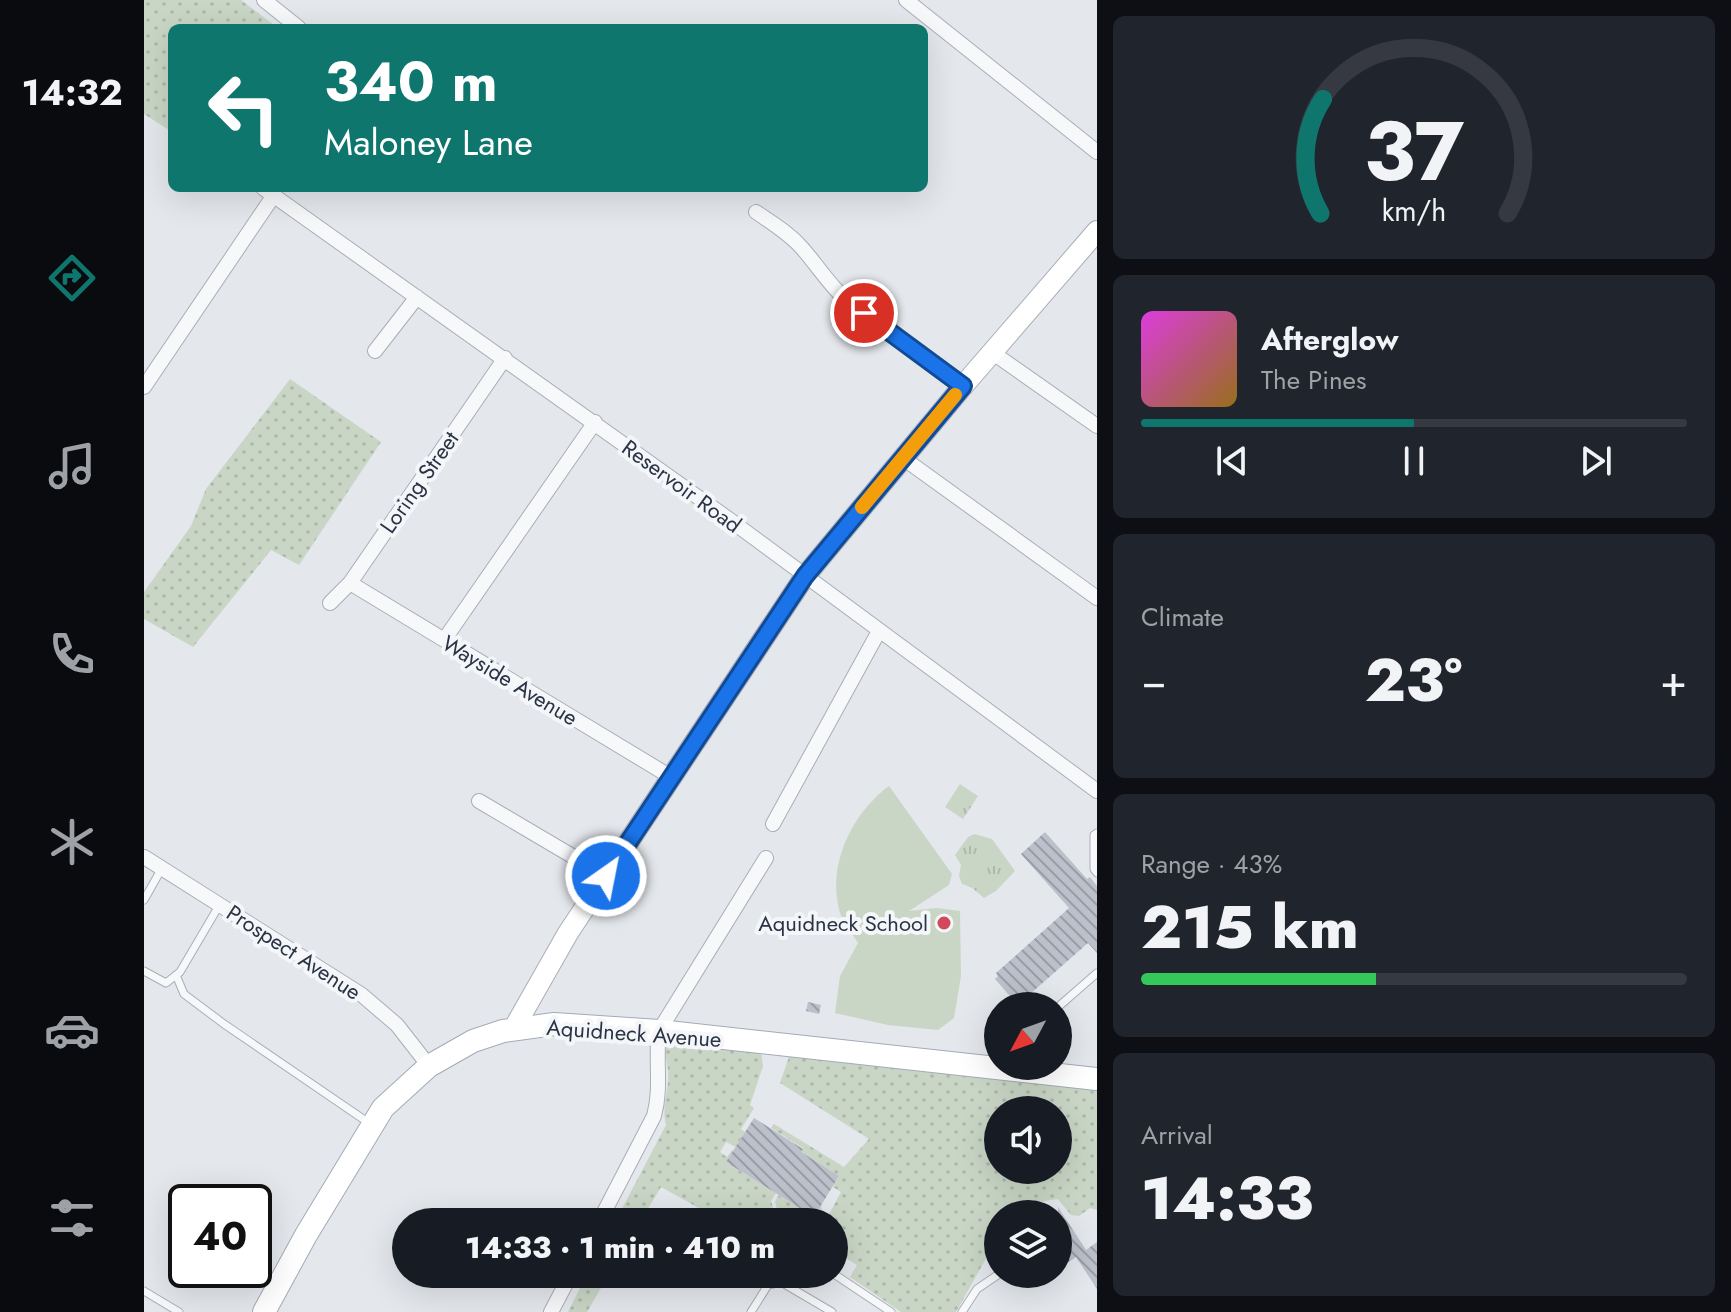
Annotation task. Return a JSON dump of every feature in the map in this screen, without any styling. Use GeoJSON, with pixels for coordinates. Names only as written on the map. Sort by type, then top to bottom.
{"type":"FeatureCollection","features":[{"type":"Feature","properties":{"kind":"main road","name":"Aquidneck Avenue"},"geometry":{"type":"LineString","coordinates":[[264,1312],[383,1108],[429,1066],[473,1041],[514,1028],[554,1024],[659,1031],[984,1064]]}},
{"type":"Feature","properties":{"kind":"main road","name":"Aquidneck Avenue"},"geometry":{"type":"LineString","coordinates":[[1072,1075],[1097,1079]]}},
{"type":"Feature","properties":{"kind":"street"},"geometry":{"type":"LineString","coordinates":[[264,0],[294,24]]}},
{"type":"Feature","properties":{"kind":"street"},"geometry":{"type":"LineString","coordinates":[[906,0],[1097,152]]}},
{"type":"Feature","properties":{"kind":"street"},"geometry":{"type":"LineString","coordinates":[[144,387],[268,192]]}},
{"type":"Feature","properties":{"kind":"street","name":"Reservoir Road"},"geometry":{"type":"LineString","coordinates":[[268,192],[595,422],[1097,791]]}},
{"type":"Feature","properties":{"kind":"street"},"geometry":{"type":"LineString","coordinates":[[756,212],[787,233],[845,299],[963,386]]}},
{"type":"Feature","properties":{"kind":"street"},"geometry":{"type":"LineString","coordinates":[[514,1028],[568,933],[805,576],[1097,231]]}},
{"type":"Feature","properties":{"kind":"street"},"geometry":{"type":"LineString","coordinates":[[375,351],[417,297]]}},
{"type":"Feature","properties":{"kind":"street"},"geometry":{"type":"LineString","coordinates":[[993,353],[1097,426]]}},
{"type":"Feature","properties":{"kind":"street","name":"Loring Street"},"geometry":{"type":"LineString","coordinates":[[330,603],[350,583],[505,358]]}},
{"type":"Feature","properties":{"kind":"street"},"geometry":{"type":"LineString","coordinates":[[444,640],[595,422]]}},
{"type":"Feature","properties":{"kind":"street"},"geometry":{"type":"LineString","coordinates":[[903,458],[1097,598]]}},
{"type":"Feature","properties":{"kind":"street","name":"Wayside Avenue"},"geometry":{"type":"LineString","coordinates":[[350,583],[671,777]]}},
{"type":"Feature","properties":{"kind":"street"},"geometry":{"type":"LineString","coordinates":[[773,824],[879,631]]}},
{"type":"Feature","properties":{"kind":"street"},"geometry":{"type":"LineString","coordinates":[[479,801],[606,876]]}},
{"type":"Feature","properties":{"kind":"street","name":"Prospect Avenue"},"geometry":{"type":"LineString","coordinates":[[144,857],[362,995],[397,1025],[429,1066]]}},
{"type":"Feature","properties":{"kind":"street"},"geometry":{"type":"LineString","coordinates":[[606,1208],[654,1116],[659,1097],[659,1031],[766,858]]}},
{"type":"Feature","properties":{"kind":"street"},"geometry":{"type":"LineString","coordinates":[[551,1312],[564,1288]]}},
{"type":"Feature","properties":{"kind":"lane"},"geometry":{"type":"LineString","coordinates":[[1097,833],[1094,835],[1094,869],[1097,873]]}},
{"type":"Feature","properties":{"kind":"lane"},"geometry":{"type":"LineString","coordinates":[[144,900],[162,868]]}},
{"type":"Feature","properties":{"kind":"lane"},"geometry":{"type":"LineString","coordinates":[[144,971],[166,983],[176,975],[220,904]]}},
{"type":"Feature","properties":{"kind":"lane"},"geometry":{"type":"LineString","coordinates":[[1072,995],[1097,973]]}},
{"type":"Feature","properties":{"kind":"lane"},"geometry":{"type":"LineString","coordinates":[[176,975],[184,994],[371,1124]]}},
{"type":"Feature","properties":{"kind":"lane"},"geometry":{"type":"LineString","coordinates":[[751,1312],[768,1285],[781,1282],[832,1312]]}},
{"type":"Feature","properties":{"kind":"lane"},"geometry":{"type":"LineString","coordinates":[[848,1283],[891,1312]]}},
{"type":"Feature","properties":{"kind":"lane"},"geometry":{"type":"LineString","coordinates":[[962,1312],[977,1289],[984,1284]]}},
{"type":"Feature","properties":{"kind":"lane"},"geometry":{"type":"LineString","coordinates":[[144,1291],[179,1312]]}},
{"type":"Feature","properties":{"kind":"green space"},"geometry":{"type":"Polygon","coordinates":[[[144,0],[241,0],[273,24],[168,24],[168,129],[144,114],[144,0]]]}},
{"type":"Feature","properties":{"kind":"green space"},"geometry":{"type":"Polygon","coordinates":[[[290,379],[381,442],[299,565],[271,550],[193,647],[144,619],[144,592],[191,526],[206,489],[290,379]]]}},
{"type":"Feature","properties":{"kind":"green space"},"geometry":{"type":"Polygon","coordinates":[[[960,784],[978,796],[963,819],[945,807],[960,784]]]}},
{"type":"Feature","properties":{"kind":"green space"},"geometry":{"type":"Polygon","coordinates":[[[889,786],[952,874],[949,885],[909,911],[936,908],[960,911],[961,976],[954,1018],[938,1030],[888,1025],[835,1013],[840,976],[858,943],[841,916],[836,879],[839,861],[863,811],[889,786]]]}},
{"type":"Feature","properties":{"kind":"green space"},"geometry":{"type":"Polygon","coordinates":[[[974,834],[992,839],[1015,871],[996,891],[984,898],[962,884],[959,876],[961,865],[955,855],[968,837],[974,834]]]}},
{"type":"Feature","properties":{"kind":"green space"},"geometry":{"type":"Polygon","coordinates":[[[667,1043],[761,1051],[763,1066],[750,1105],[754,1108],[741,1129],[745,1132],[736,1147],[726,1142],[720,1152],[727,1157],[734,1151],[727,1163],[776,1193],[771,1201],[773,1208],[699,1208],[661,1187],[648,1208],[622,1208],[666,1125],[664,1111],[668,1077],[667,1043]]]}},
{"type":"Feature","properties":{"kind":"green space"},"geometry":{"type":"Polygon","coordinates":[[[790,1054],[984,1075],[984,1080],[1032,1080],[1097,1087],[1097,1210],[1090,1208],[1079,1216],[1072,1215],[1072,1200],[984,1200],[984,1262],[956,1312],[901,1312],[850,1277],[857,1265],[848,1260],[848,1208],[832,1208],[841,1192],[833,1187],[839,1176],[800,1154],[803,1148],[771,1128],[774,1124],[844,1167],[869,1139],[780,1083],[790,1054]]]}},
{"type":"Feature","properties":{"kind":"green space"},"geometry":{"type":"Polygon","coordinates":[[[778,1195],[799,1208],[777,1208],[778,1195]]]}},
{"type":"Feature","properties":{"kind":"green space"},"geometry":{"type":"Polygon","coordinates":[[[580,1288],[601,1288],[587,1312],[568,1312],[580,1288]]]}},
{"type":"Feature","properties":{"kind":"building"},"geometry":{"type":"Polygon","coordinates":[[[1045,832],[1097,886],[1097,953],[1088,943],[1032,992],[1006,992],[995,979],[998,976],[996,973],[1069,908],[1021,854],[1045,832]]]}},
{"type":"Feature","properties":{"kind":"building"},"geometry":{"type":"Polygon","coordinates":[[[808,1002],[821,1005],[819,1014],[806,1011],[808,1002]]]}},
{"type":"Feature","properties":{"kind":"building"},"geometry":{"type":"Polygon","coordinates":[[[754,1118],[839,1176],[819,1208],[800,1208],[726,1162],[754,1118]]]}},
{"type":"Feature","properties":{"kind":"building"},"geometry":{"type":"Polygon","coordinates":[[[1072,1228],[1086,1250],[1097,1242],[1097,1289],[1076,1257],[1072,1260],[1072,1228]]]}},
{"type":"Feature","properties":{"kind":"slow traffic"},"geometry":{"type":"LineString","coordinates":[[862,507],[955,395]]}},
{"type":"Feature","properties":{"kind":"place","name":"Aquidneck School"},"geometry":{"type":"Point","coordinates":[944,923]}},
{"type":"Feature","properties":{"kind":"route"},"geometry":{"type":"LineString","coordinates":[[606,876],[805,576],[963,386],[864,313]]}}]}
